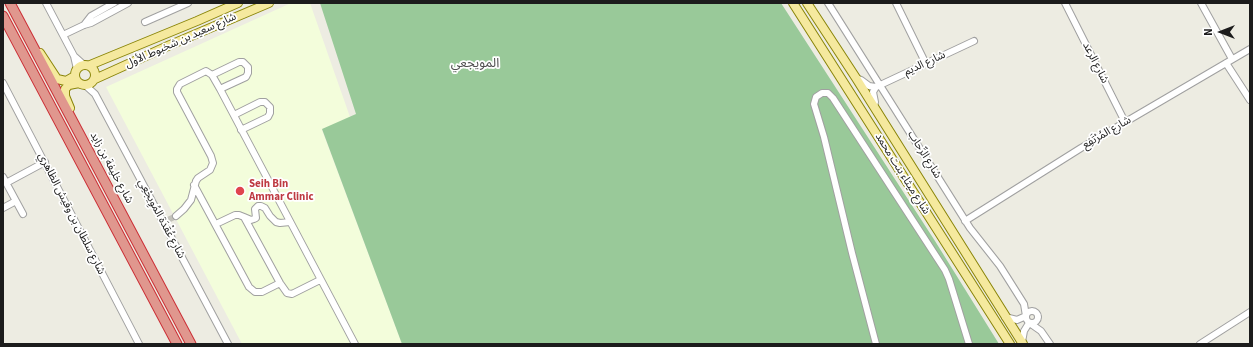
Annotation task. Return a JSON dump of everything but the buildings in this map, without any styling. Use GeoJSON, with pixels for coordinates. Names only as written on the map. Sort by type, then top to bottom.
{"type":"FeatureCollection","features":[{"type":"Feature","properties":{"kind":"highway","name":"شارع خليفة بن زايد"},"geometry":{"type":"LineString","coordinates":[[10,3],[191,344]]}},
{"type":"Feature","properties":{"kind":"highway"},"geometry":{"type":"LineString","coordinates":[[3,16],[177,344]]}},
{"type":"Feature","properties":{"kind":"main road","name":"شارع سعيد بن شخبوط الأول"},"geometry":{"type":"LineString","coordinates":[[84,79],[79,67],[197,22],[238,3]]}},
{"type":"Feature","properties":{"kind":"main road","name":"شارع سعيد بن شخبوط الأول"},"geometry":{"type":"LineString","coordinates":[[84,144],[81,132],[64,94],[65,89],[69,85],[170,45],[269,3]]}},
{"type":"Feature","properties":{"kind":"main road","name":"شارع ميثاء بنت محمد"},"geometry":{"type":"LineString","coordinates":[[793,3],[1010,344]]}},
{"type":"Feature","properties":{"kind":"main road","name":"شارع ميثاء بنت محمد"},"geometry":{"type":"LineString","coordinates":[[807,3],[856,78],[1022,343]]}},
{"type":"Feature","properties":{"kind":"main road"},"geometry":{"type":"LineString","coordinates":[[170,45],[168,42],[170,38],[190,29],[197,22]]}},
{"type":"Feature","properties":{"kind":"main road","name":"شارع سعيد بن شخبوط الأول"},"geometry":{"type":"LineString","coordinates":[[31,45],[43,56],[57,79],[66,81],[84,79]]}},
{"type":"Feature","properties":{"kind":"main road"},"geometry":{"type":"LineString","coordinates":[[84,79],[95,71],[87,65]]}},
{"type":"Feature","properties":{"kind":"street"},"geometry":{"type":"LineString","coordinates":[[46,3],[74,56],[84,79]]}},
{"type":"Feature","properties":{"kind":"street"},"geometry":{"type":"LineString","coordinates":[[84,25],[91,16],[114,3]]}},
{"type":"Feature","properties":{"kind":"street"},"geometry":{"type":"LineString","coordinates":[[63,35],[91,23],[128,3]]}},
{"type":"Feature","properties":{"kind":"street"},"geometry":{"type":"LineString","coordinates":[[145,22],[188,3]]}},
{"type":"Feature","properties":{"kind":"street","name":"شارع الرِّحاب"},"geometry":{"type":"LineString","coordinates":[[828,3],[878,86],[965,221],[995,258],[1024,304],[1026,316]]}},
{"type":"Feature","properties":{"kind":"street"},"geometry":{"type":"LineString","coordinates":[[896,3],[926,64]]}},
{"type":"Feature","properties":{"kind":"street","name":"شارع الرعد"},"geometry":{"type":"LineString","coordinates":[[1065,3],[1125,122]]}},
{"type":"Feature","properties":{"kind":"street"},"geometry":{"type":"LineString","coordinates":[[1201,3],[1250,100]]}},
{"type":"Feature","properties":{"kind":"street","name":"شارع الديم"},"geometry":{"type":"LineString","coordinates":[[878,86],[974,41]]}},
{"type":"Feature","properties":{"kind":"street","name":"شارع المُرْتَفِع"},"geometry":{"type":"LineString","coordinates":[[965,221],[1071,154],[1250,49]]}},
{"type":"Feature","properties":{"kind":"street"},"geometry":{"type":"LineString","coordinates":[[74,56],[87,65]]}},
{"type":"Feature","properties":{"kind":"street"},"geometry":{"type":"LineString","coordinates":[[212,75],[239,62],[243,62],[248,67],[246,77],[220,89]]}},
{"type":"Feature","properties":{"kind":"street"},"geometry":{"type":"LineString","coordinates":[[176,216],[188,205],[193,194],[194,184],[198,178],[210,170],[213,160],[178,94],[177,89],[180,84],[204,72],[209,72],[234,115],[355,344]]}},
{"type":"Feature","properties":{"kind":"street"},"geometry":{"type":"LineString","coordinates":[[856,78],[869,86],[878,86]]}},
{"type":"Feature","properties":{"kind":"street","name":"شارع عُقْدَة المُوِيجْعِي"},"geometry":{"type":"LineString","coordinates":[[84,79],[95,94],[166,221],[228,344]]}},
{"type":"Feature","properties":{"kind":"street","name":"شارع سلطان بن وقيش الظاهري"},"geometry":{"type":"LineString","coordinates":[[3,83],[139,344]]}},
{"type":"Feature","properties":{"kind":"street"},"geometry":{"type":"LineString","coordinates":[[874,107],[875,102],[873,92],[878,86]]}},
{"type":"Feature","properties":{"kind":"street"},"geometry":{"type":"LineString","coordinates":[[876,344],[814,104],[816,97],[822,93],[828,93],[833,98],[945,270],[969,344]]}},
{"type":"Feature","properties":{"kind":"street"},"geometry":{"type":"LineString","coordinates":[[234,115],[260,102],[267,103],[270,107],[268,117],[241,130]]}},
{"type":"Feature","properties":{"kind":"street"},"geometry":{"type":"LineString","coordinates":[[6,183],[45,162]]}},
{"type":"Feature","properties":{"kind":"street"},"geometry":{"type":"LineString","coordinates":[[3,177],[23,214]]}},
{"type":"Feature","properties":{"kind":"street"},"geometry":{"type":"LineString","coordinates":[[194,184],[249,287],[255,292],[262,292],[280,283]]}},
{"type":"Feature","properties":{"kind":"street"},"geometry":{"type":"LineString","coordinates":[[3,208],[16,201]]}},
{"type":"Feature","properties":{"kind":"street"},"geometry":{"type":"LineString","coordinates":[[216,224],[235,215],[251,220],[255,218],[255,209],[258,206],[265,208],[276,222],[290,222]]}},
{"type":"Feature","properties":{"kind":"street"},"geometry":{"type":"LineString","coordinates":[[244,218],[286,293],[292,294],[320,280]]}},
{"type":"Feature","properties":{"kind":"street","name":"شارع الرِّحاب"},"geometry":{"type":"LineString","coordinates":[[1024,304],[1035,311]]}},
{"type":"Feature","properties":{"kind":"street"},"geometry":{"type":"LineString","coordinates":[[1005,317],[1017,320],[1035,311],[1038,313],[1042,331],[1050,344]]}},
{"type":"Feature","properties":{"kind":"street"},"geometry":{"type":"LineString","coordinates":[[1200,344],[1250,312]]}},
{"type":"Feature","properties":{"kind":"street"},"geometry":{"type":"LineString","coordinates":[[1026,316],[1026,320],[1030,324],[1042,331]]}},
{"type":"Feature","properties":{"kind":"street"},"geometry":{"type":"LineString","coordinates":[[1022,343],[1024,331],[1039,317]]}},
{"type":"Feature","properties":{"kind":"shaded area"},"geometry":{"type":"Polygon","coordinates":[[[291,3],[310,3],[350,117],[322,130],[402,344],[242,344],[106,87],[291,3]]]}},
{"type":"Feature","properties":{"kind":"green space"},"geometry":{"type":"Polygon","coordinates":[[[320,3],[781,3],[935,241],[999,344],[402,344],[322,129],[356,114],[320,3]]]}},
{"type":"Feature","properties":{"kind":"tunnel"},"geometry":{"type":"LineString","coordinates":[[168,220],[176,216]]}},
{"type":"Feature","properties":{"kind":"place","name":"Seih Bin Ammar Clinic"},"geometry":{"type":"Point","coordinates":[240,191]}},
{"type":"Feature","properties":{"kind":"district","name":"المويجعي"},"geometry":{"type":"Point","coordinates":[475,64]}}]}
